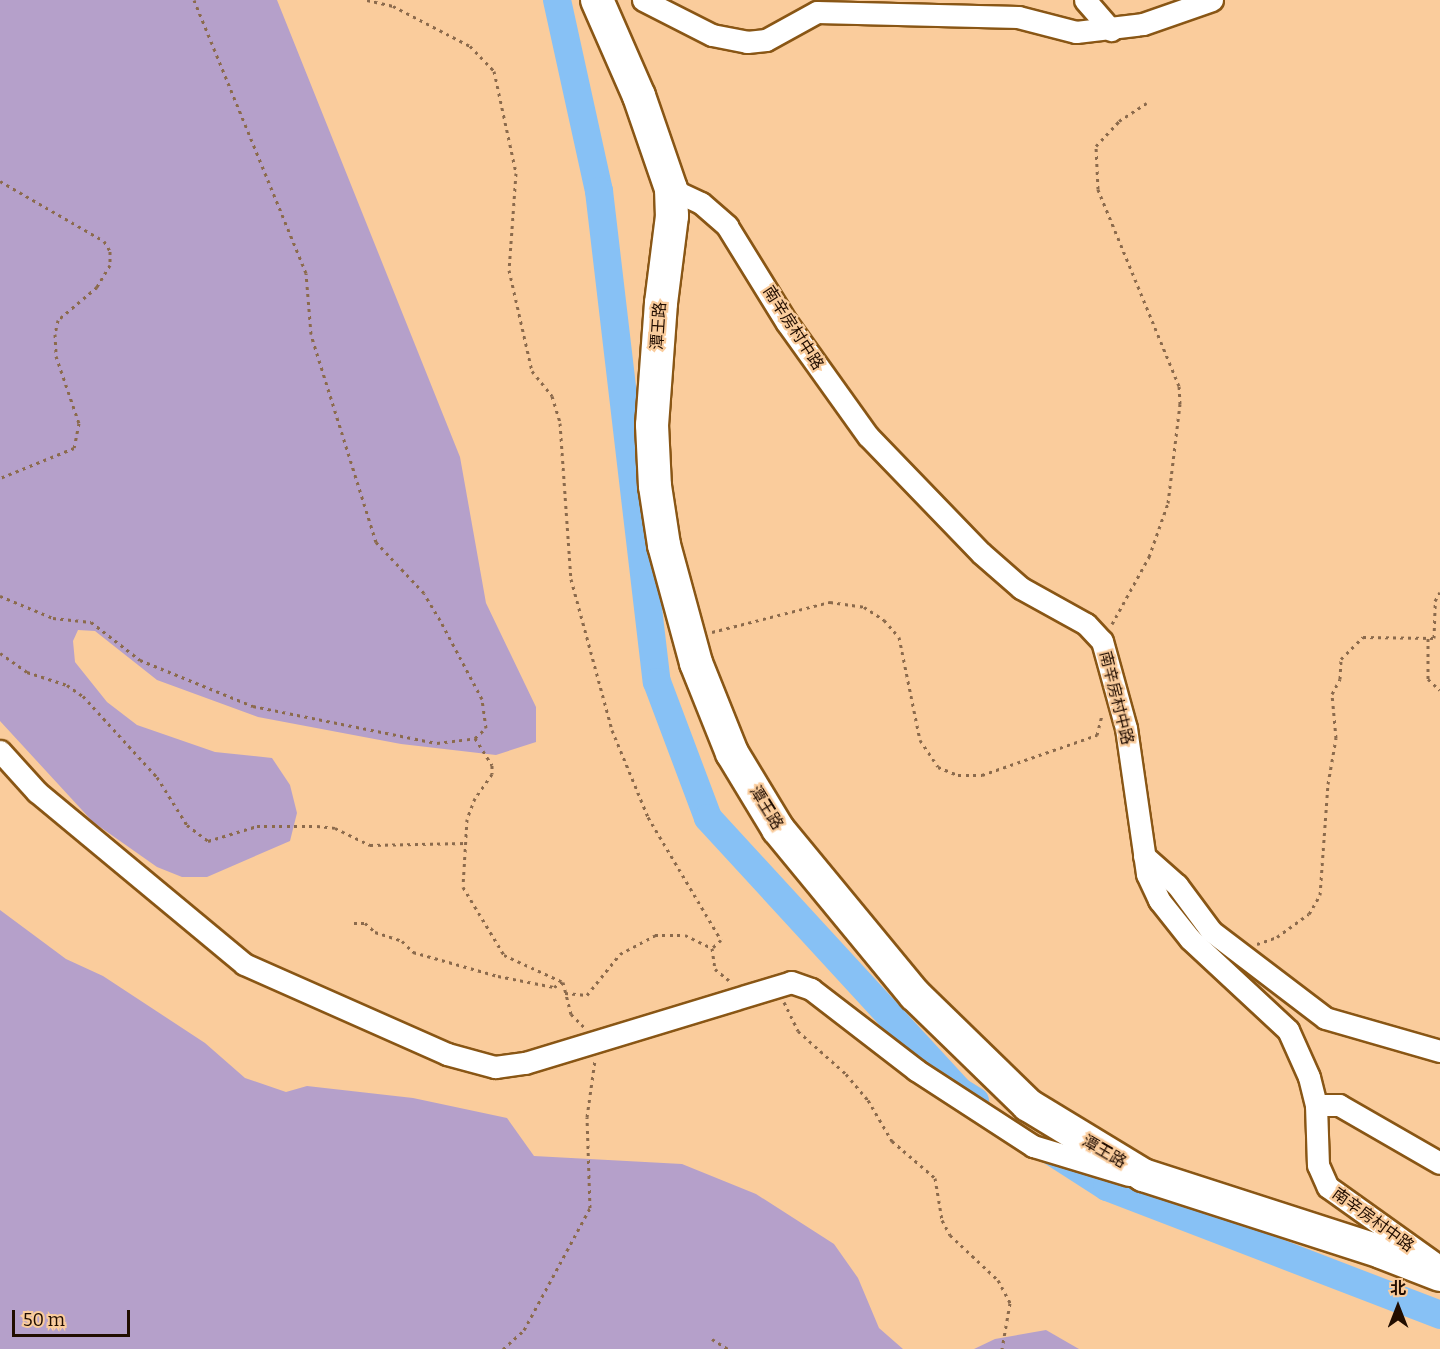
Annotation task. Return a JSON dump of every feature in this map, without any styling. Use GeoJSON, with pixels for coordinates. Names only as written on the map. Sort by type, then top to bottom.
{"type":"FeatureCollection","features":[{"type":"Feature","properties":{"kind":"highway","name":"潭王路"},"geometry":{"type":"LineString","coordinates":[[597,0],[639,96],[671,189],[672,216],[661,303],[652,425],[654,476],[664,544],[689,638],[732,753],[778,829],[915,995],[1028,1105],[1143,1174],[1380,1252],[1440,1275]]}},
{"type":"Feature","properties":{"kind":"street"},"geometry":{"type":"LineString","coordinates":[[643,0],[712,35],[747,42],[766,40],[817,12],[843,10],[1018,16],[1076,32],[1111,30],[1143,24],[1212,0]]}},
{"type":"Feature","properties":{"kind":"street"},"geometry":{"type":"LineString","coordinates":[[1085,0],[1111,30]]}},
{"type":"Feature","properties":{"kind":"street","name":"南辛房村中路"},"geometry":{"type":"LineString","coordinates":[[671,189],[701,203],[727,226],[787,323],[868,436],[989,560],[1022,588],[1086,624],[1102,641],[1126,728],[1144,856],[1159,900],[1190,939],[1288,1030],[1299,1050],[1316,1105],[1318,1165],[1328,1187],[1440,1268]]}},
{"type":"Feature","properties":{"kind":"street"},"geometry":{"type":"LineString","coordinates":[[0,751],[37,792],[244,964],[447,1054],[495,1067],[525,1063],[734,997],[791,982],[811,989],[916,1070],[1033,1146],[1098,1168],[1190,1190]]}},
{"type":"Feature","properties":{"kind":"street"},"geometry":{"type":"LineString","coordinates":[[1144,856],[1177,885],[1211,931],[1324,1018],[1440,1051]]}},
{"type":"Feature","properties":{"kind":"street"},"geometry":{"type":"LineString","coordinates":[[1316,1105],[1339,1105],[1440,1163]]}},
{"type":"Feature","properties":{"kind":"path"},"geometry":{"type":"LineString","coordinates":[[0,596],[53,618],[91,622],[140,660],[253,706],[437,743],[475,738],[486,728],[487,711],[477,689],[424,593],[376,542],[311,334],[306,273],[194,0]]}},
{"type":"Feature","properties":{"kind":"path"},"geometry":{"type":"LineString","coordinates":[[367,0],[393,6],[470,46],[494,71],[516,173],[509,270],[531,372],[552,396],[560,423],[571,579],[612,730],[648,817],[721,940],[712,948]]}},
{"type":"Feature","properties":{"kind":"path"},"geometry":{"type":"LineString","coordinates":[[1102,641],[1149,557],[1168,503],[1180,404],[1179,386],[1098,189],[1096,146],[1119,121],[1147,103]]}},
{"type":"Feature","properties":{"kind":"path"},"geometry":{"type":"LineString","coordinates":[[0,181],[104,241],[110,251],[110,265],[97,287],[58,320],[55,334],[56,356],[79,423],[74,448],[0,478]]}},
{"type":"Feature","properties":{"kind":"path"},"geometry":{"type":"LineString","coordinates":[[1236,952],[1277,937],[1309,914],[1320,895],[1328,784],[1336,738],[1332,694],[1340,679],[1341,659],[1363,637],[1434,638],[1435,601],[1440,592]]}},
{"type":"Feature","properties":{"kind":"path"},"geometry":{"type":"LineString","coordinates":[[689,638],[830,602],[864,607],[899,637],[920,740],[938,767],[958,775],[982,775],[1097,735],[1102,709]]}},
{"type":"Feature","properties":{"kind":"path"},"geometry":{"type":"LineString","coordinates":[[1428,638],[1428,679],[1440,690]]}},
{"type":"Feature","properties":{"kind":"path"},"geometry":{"type":"LineString","coordinates":[[0,653],[27,672],[67,685],[83,696],[158,777],[187,825],[208,841],[257,826],[317,826],[335,828],[370,845],[466,843]]}},
{"type":"Feature","properties":{"kind":"path"},"geometry":{"type":"LineString","coordinates":[[475,738],[492,765],[492,774],[470,811],[464,887],[504,955],[563,982]]}},
{"type":"Feature","properties":{"kind":"path"},"geometry":{"type":"LineString","coordinates":[[354,923],[365,922],[375,932],[402,941],[413,952],[498,976],[554,987],[563,982]]}},
{"type":"Feature","properties":{"kind":"path"},"geometry":{"type":"LineString","coordinates":[[565,993],[587,995],[620,954],[655,935],[685,935],[712,948]]}},
{"type":"Feature","properties":{"kind":"path"},"geometry":{"type":"LineString","coordinates":[[712,948],[715,969],[730,978],[734,997]]}},
{"type":"Feature","properties":{"kind":"path"},"geometry":{"type":"LineString","coordinates":[[503,1349],[524,1330],[590,1208],[587,1117],[598,1039],[571,1014],[563,982]]}},
{"type":"Feature","properties":{"kind":"path"},"geometry":{"type":"LineString","coordinates":[[778,985],[798,1031],[846,1074],[868,1100],[892,1141],[935,1178],[942,1220],[950,1235],[998,1280],[1010,1303],[1002,1349]]}},
{"type":"Feature","properties":{"kind":"path"},"geometry":{"type":"LineString","coordinates":[[712,1339],[728,1349]]}},
{"type":"Feature","properties":{"kind":"shaded area"},"geometry":{"type":"Polygon","coordinates":[[[0,0],[277,0],[460,457],[486,603],[536,707],[536,742],[496,755],[401,744],[258,717],[157,680],[95,631],[78,630],[73,641],[75,662],[107,702],[137,725],[215,752],[272,758],[290,785],[297,813],[290,841],[207,877],[182,877],[157,867],[93,822],[0,721],[0,0]]]}},
{"type":"Feature","properties":{"kind":"shaded area"},"geometry":{"type":"Polygon","coordinates":[[[0,910],[66,959],[103,976],[205,1043],[245,1078],[286,1092],[307,1086],[413,1098],[507,1118],[534,1156],[682,1164],[756,1194],[834,1244],[858,1278],[879,1328],[903,1349],[0,1349],[0,910]]]}},
{"type":"Feature","properties":{"kind":"shaded area"},"geometry":{"type":"Polygon","coordinates":[[[1046,1330],[1079,1349],[974,1349],[995,1339],[1046,1330]]]}},
{"type":"Feature","properties":{"kind":"waterway"},"geometry":{"type":"LineString","coordinates":[[557,0],[599,191],[657,682],[708,818],[959,1091],[975,1101]]}},
{"type":"Feature","properties":{"kind":"waterway"},"geometry":{"type":"LineString","coordinates":[[1051,1151],[1107,1187],[1440,1315]]}}]}
